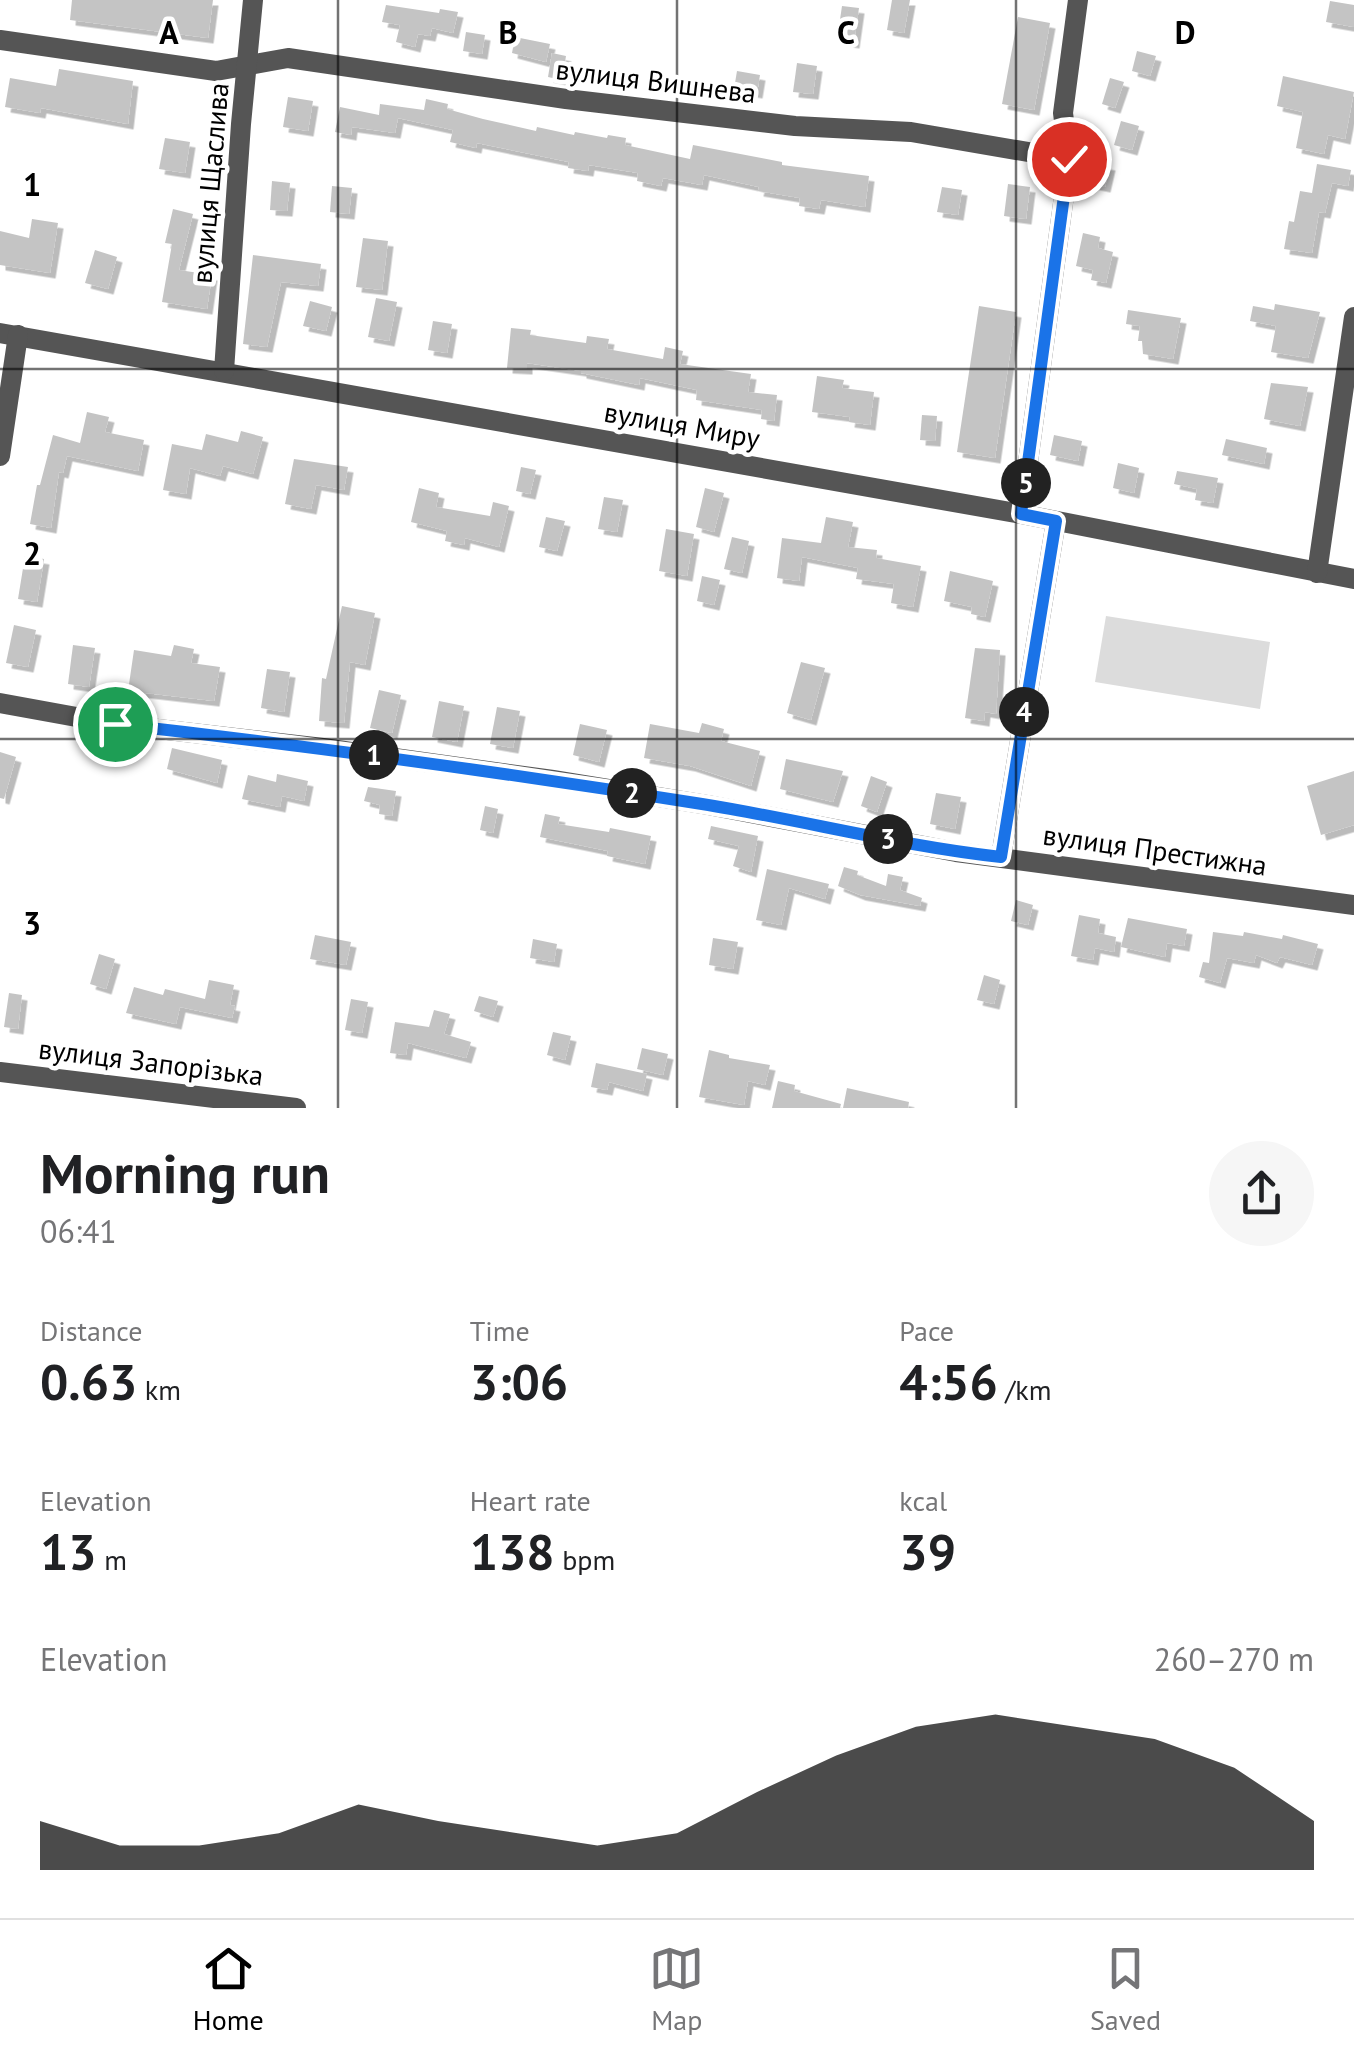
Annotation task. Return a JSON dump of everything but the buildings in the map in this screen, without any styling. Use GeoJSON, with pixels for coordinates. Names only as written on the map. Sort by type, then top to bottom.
{"type":"FeatureCollection","features":[{"type":"Feature","properties":{"kind":"street","name":"вулиця Щаслива"},"geometry":{"type":"LineString","coordinates":[[224,371],[253,0]]}},
{"type":"Feature","properties":{"kind":"street"},"geometry":{"type":"LineString","coordinates":[[1021,514],[1069,159],[1063,113],[1078,0]]}},
{"type":"Feature","properties":{"kind":"street","name":"вулиця Вишнева"},"geometry":{"type":"LineString","coordinates":[[0,40],[216,70],[288,58],[566,99],[795,126],[911,132],[1069,159]]}},
{"type":"Feature","properties":{"kind":"street"},"geometry":{"type":"LineString","coordinates":[[1317,573],[1354,317]]}},
{"type":"Feature","properties":{"kind":"street"},"geometry":{"type":"LineString","coordinates":[[0,456],[9,334]]}},
{"type":"Feature","properties":{"kind":"street","name":"вулиця Миру"},"geometry":{"type":"LineString","coordinates":[[9,334],[1021,514],[1354,579]]}},
{"type":"Feature","properties":{"kind":"street"},"geometry":{"type":"LineString","coordinates":[[1001,857],[1056,521]]}},
{"type":"Feature","properties":{"kind":"street","name":"вулиця Престижна"},"geometry":{"type":"LineString","coordinates":[[0,703],[115,724],[553,780],[956,852],[1354,904]]}},
{"type":"Feature","properties":{"kind":"street","name":"вулиця Запорізька"},"geometry":{"type":"LineString","coordinates":[[0,1072],[296,1108]]}},
{"type":"Feature","properties":{"kind":"shaded area"},"geometry":{"type":"Polygon","coordinates":[[[1106,616],[1270,642],[1260,709],[1095,682],[1106,616]]]}},
{"type":"Feature","properties":{"kind":"route"},"geometry":{"type":"LineString","coordinates":[[115,724],[553,780],[1001,857],[1056,521],[1021,514],[1069,159]]}}]}
